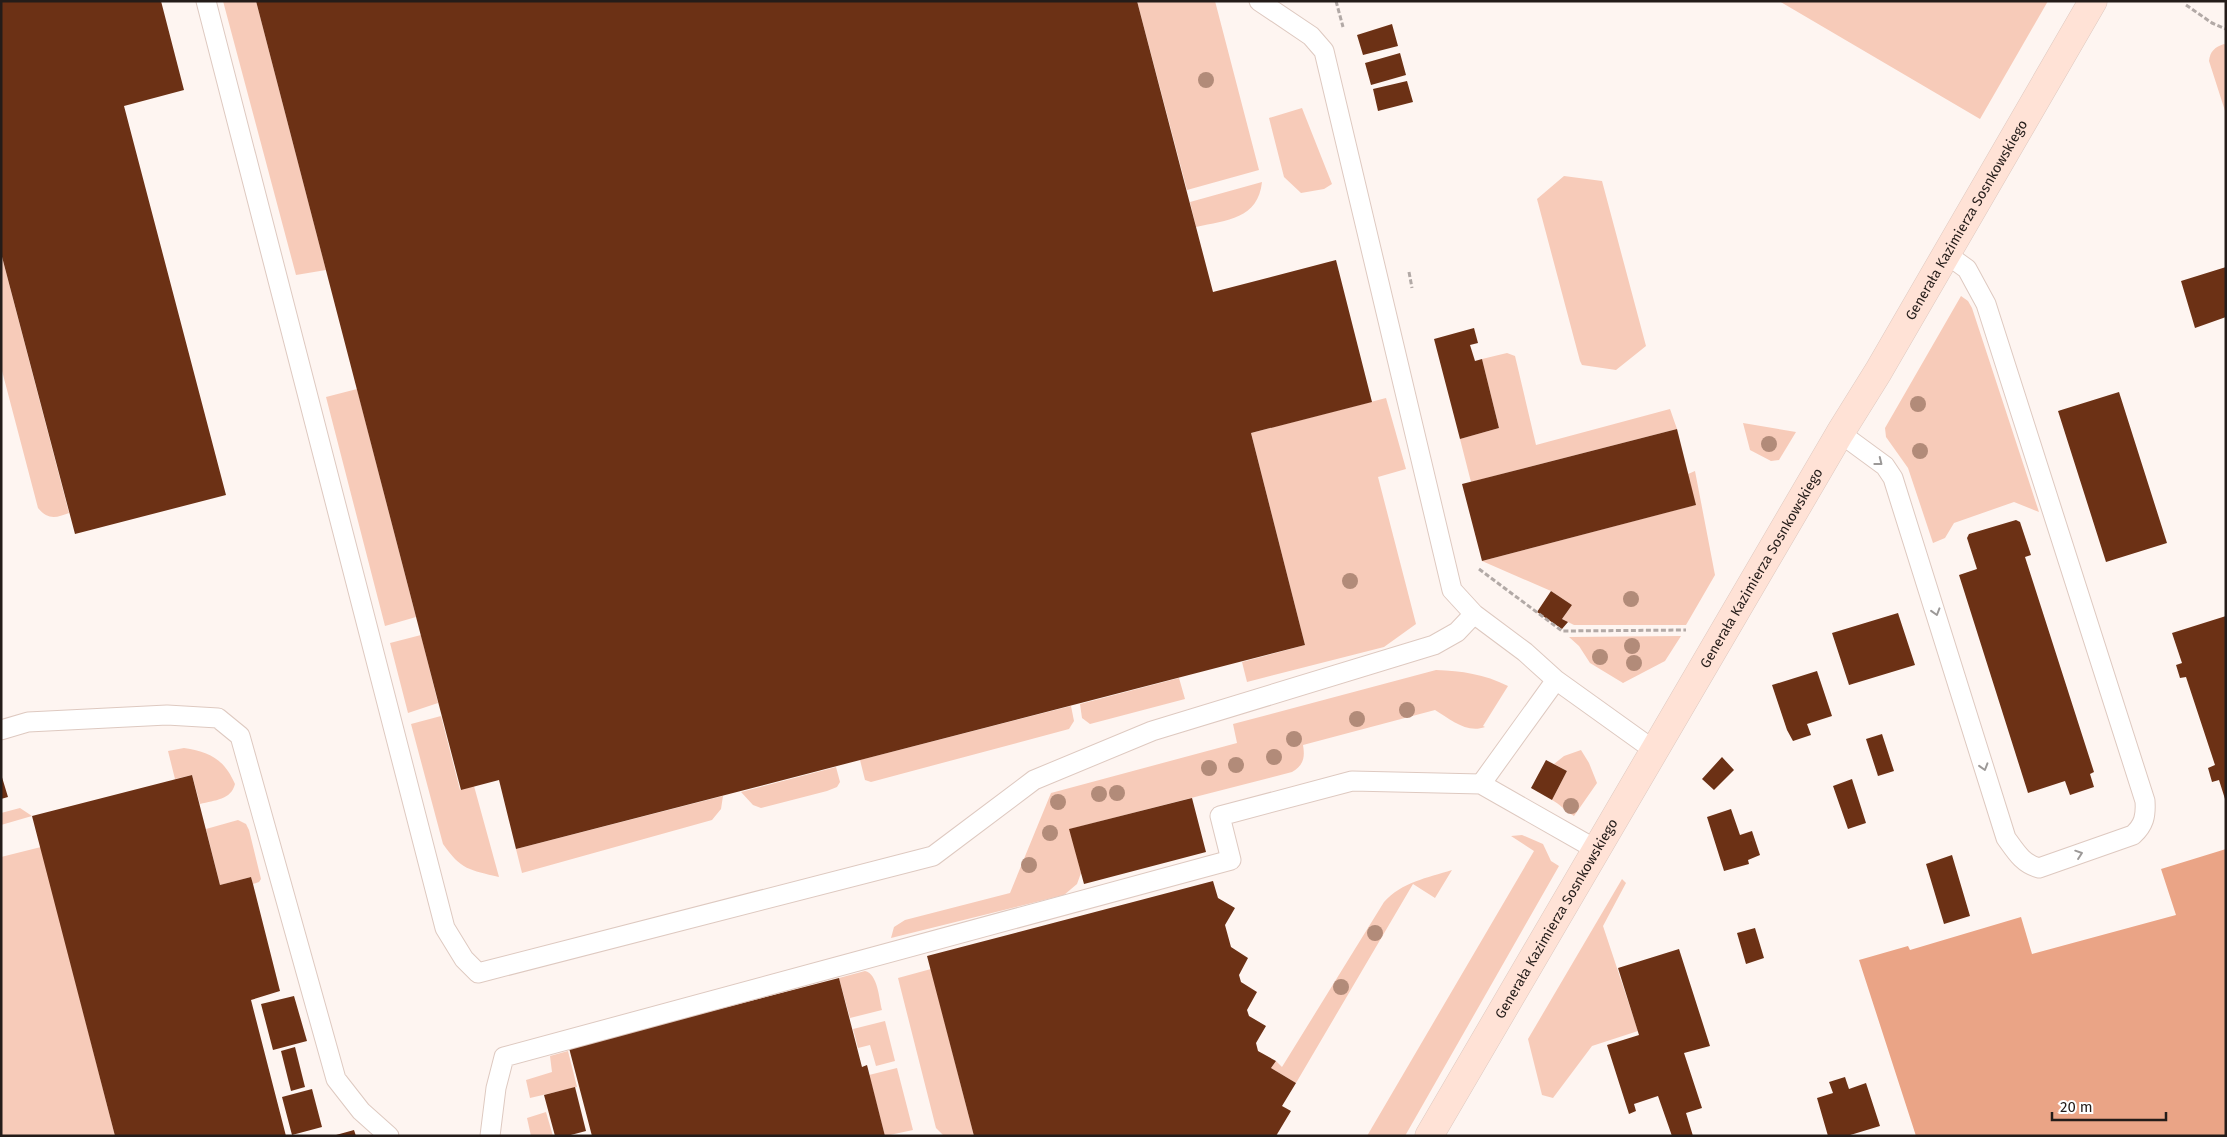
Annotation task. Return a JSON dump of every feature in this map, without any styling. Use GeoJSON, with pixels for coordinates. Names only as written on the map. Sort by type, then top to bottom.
{"type":"FeatureCollection","features":[{"type":"Feature","properties":{"kind":"street","name":"Generała Kazimierza Sosnkowskiego"},"geometry":{"type":"LineString","coordinates":[[1429,1136],[1840,433],[1878,372],[2092,1]]}},
{"type":"Feature","properties":{"kind":"lane"},"geometry":{"type":"LineString","coordinates":[[206,1],[445,928],[464,960],[478,973],[933,856],[1034,780],[1152,731],[1434,645],[1457,632],[1474,614]]}},
{"type":"Feature","properties":{"kind":"lane"},"geometry":{"type":"LineString","coordinates":[[1259,1],[1311,36],[1324,51],[1452,590],[1474,614],[1525,652],[1556,680],[1655,751]]}},
{"type":"Feature","properties":{"kind":"lane"},"geometry":{"type":"LineString","coordinates":[[1840,433],[1885,466],[1893,478],[2006,838],[2020,858],[2030,865],[2039,868],[2133,835],[2141,828],[2146,816],[2145,801],[1986,304],[1967,269],[1945,253]]}},
{"type":"Feature","properties":{"kind":"lane"},"geometry":{"type":"LineString","coordinates":[[1481,784],[1556,680]]}},
{"type":"Feature","properties":{"kind":"lane"},"geometry":{"type":"LineString","coordinates":[[1,730],[28,722],[167,715],[218,718],[240,736],[336,1079],[361,1111],[389,1136]]}},
{"type":"Feature","properties":{"kind":"lane"},"geometry":{"type":"LineString","coordinates":[[490,1136],[496,1088],[504,1057],[1230,860],[1220,816],[1352,781],[1481,784],[1597,850]]}},
{"type":"Feature","properties":{"kind":"path"},"geometry":{"type":"LineString","coordinates":[[1336,1],[1344,30]]}},
{"type":"Feature","properties":{"kind":"path"},"geometry":{"type":"LineString","coordinates":[[2186,4],[2212,23],[2226,29]]}},
{"type":"Feature","properties":{"kind":"path"},"geometry":{"type":"LineString","coordinates":[[1408,265],[1413,284],[1412,294]]}},
{"type":"Feature","properties":{"kind":"path"},"geometry":{"type":"LineString","coordinates":[[1474,566],[1562,631],[1687,630]]}},
{"type":"Feature","properties":{"kind":"shaded area"},"geometry":{"type":"Polygon","coordinates":[[[223,1],[256,1],[326,270],[296,275],[223,1]]]}},
{"type":"Feature","properties":{"kind":"shaded area"},"geometry":{"type":"Polygon","coordinates":[[[1137,1],[1215,1],[1259,170],[1187,190],[1137,1]]]}},
{"type":"Feature","properties":{"kind":"shaded area"},"geometry":{"type":"Polygon","coordinates":[[[1779,1],[2048,1],[1980,119],[1779,1]]]}},
{"type":"Feature","properties":{"kind":"shaded area"},"geometry":{"type":"Polygon","coordinates":[[[2224,44],[2226,45],[2226,114],[2209,61],[2210,55],[2214,50],[2224,44]]]}},
{"type":"Feature","properties":{"kind":"shaded area"},"geometry":{"type":"Polygon","coordinates":[[[1302,108],[1332,184],[1324,189],[1301,193],[1284,177],[1269,118],[1302,108]]]}},
{"type":"Feature","properties":{"kind":"shaded area"},"geometry":{"type":"Polygon","coordinates":[[[1564,176],[1602,181],[1646,346],[1616,370],[1582,365],[1580,361],[1537,199],[1564,176]]]}},
{"type":"Feature","properties":{"kind":"shaded area"},"geometry":{"type":"Polygon","coordinates":[[[1262,182],[1259,194],[1248,211],[1239,216],[1196,227],[1190,202],[1262,182]]]}},
{"type":"Feature","properties":{"kind":"shaded area"},"geometry":{"type":"Polygon","coordinates":[[[1,253],[69,513],[60,516],[52,517],[45,515],[38,508],[1,367],[1,253]]]}},
{"type":"Feature","properties":{"kind":"shaded area"},"geometry":{"type":"Polygon","coordinates":[[[1961,296],[1968,301],[1972,308],[2039,512],[2014,502],[1954,523],[1945,538],[1933,543],[1908,468],[1886,437],[1885,428],[1961,296]]]}},
{"type":"Feature","properties":{"kind":"shaded area"},"geometry":{"type":"Polygon","coordinates":[[[1507,353],[1515,356],[1536,445],[1670,409],[1677,429],[1471,482],[1460,439],[1499,428],[1482,359],[1507,353]]]}},
{"type":"Feature","properties":{"kind":"shaded area"},"geometry":{"type":"Polygon","coordinates":[[[357,389],[416,617],[385,626],[326,397],[357,389]]]}},
{"type":"Feature","properties":{"kind":"shaded area"},"geometry":{"type":"Polygon","coordinates":[[[1386,398],[1406,469],[1378,477],[1416,624],[1384,647],[1247,682],[1242,662],[1305,645],[1251,433],[1386,398]]]}},
{"type":"Feature","properties":{"kind":"shaded area"},"geometry":{"type":"Polygon","coordinates":[[[1743,423],[1796,432],[1779,460],[1771,461],[1750,450],[1743,423]]]}},
{"type":"Feature","properties":{"kind":"shaded area"},"geometry":{"type":"Polygon","coordinates":[[[1695,471],[1715,575],[1686,625],[1574,625],[1562,619],[1572,605],[1551,591],[1482,561],[1695,505],[1688,474],[1695,471]]]}},
{"type":"Feature","properties":{"kind":"shaded area"},"geometry":{"type":"Polygon","coordinates":[[[421,635],[438,703],[408,713],[390,643],[421,635]]]}},
{"type":"Feature","properties":{"kind":"shaded area"},"geometry":{"type":"Polygon","coordinates":[[[1681,636],[1665,661],[1623,683],[1590,663],[1579,646],[1569,637],[1681,636]]]}},
{"type":"Feature","properties":{"kind":"shaded area"},"geometry":{"type":"Polygon","coordinates":[[[1436,670],[1473,674],[1508,686],[1483,726],[1485,727],[1472,729],[1465,727],[1435,710],[1303,745],[1303,760],[1299,767],[1292,772],[1070,829],[1081,873],[1077,884],[1064,895],[891,938],[894,927],[905,920],[1010,893],[1051,793],[1237,743],[1233,724],[1436,670]]]}},
{"type":"Feature","properties":{"kind":"shaded area"},"geometry":{"type":"Polygon","coordinates":[[[1179,678],[1185,699],[1090,724],[1082,718],[1080,704],[1179,678]]]}},
{"type":"Feature","properties":{"kind":"shaded area"},"geometry":{"type":"Polygon","coordinates":[[[1071,706],[1074,721],[1069,729],[871,782],[865,780],[860,760],[1071,706]]]}},
{"type":"Feature","properties":{"kind":"shaded area"},"geometry":{"type":"Polygon","coordinates":[[[441,716],[460,790],[474,786],[499,877],[467,868],[449,853],[443,844],[411,724],[441,716]]]}},
{"type":"Feature","properties":{"kind":"shaded area"},"geometry":{"type":"Polygon","coordinates":[[[184,748],[209,755],[221,763],[231,775],[235,784],[230,793],[222,798],[200,804],[192,775],[175,779],[168,751],[184,748]]]}},
{"type":"Feature","properties":{"kind":"shaded area"},"geometry":{"type":"Polygon","coordinates":[[[1581,750],[1589,763],[1597,783],[1574,816],[1552,800],[1567,771],[1554,764],[1564,756],[1581,750]]]}},
{"type":"Feature","properties":{"kind":"shaded area"},"geometry":{"type":"Polygon","coordinates":[[[836,767],[840,782],[837,787],[827,791],[761,808],[753,805],[741,792],[836,767]]]}},
{"type":"Feature","properties":{"kind":"shaded area"},"geometry":{"type":"Polygon","coordinates":[[[723,796],[721,809],[712,820],[522,873],[516,849],[723,796]]]}},
{"type":"Feature","properties":{"kind":"shaded area"},"geometry":{"type":"Polygon","coordinates":[[[20,808],[32,816],[1,825],[1,813],[20,808]]]}},
{"type":"Feature","properties":{"kind":"shaded area"},"geometry":{"type":"Polygon","coordinates":[[[238,820],[246,824],[249,830],[261,879],[253,884],[251,877],[220,885],[206,829],[238,820]]]}},
{"type":"Feature","properties":{"kind":"shaded area"},"geometry":{"type":"Polygon","coordinates":[[[1522,835],[1543,844],[1551,861],[1559,866],[1405,1136],[1367,1136],[1534,851],[1511,836],[1522,835]]]}},
{"type":"Feature","properties":{"kind":"shaded area"},"geometry":{"type":"Polygon","coordinates":[[[41,847],[115,1136],[1,1136],[1,857],[41,847]]]}},
{"type":"Feature","properties":{"kind":"shaded area"},"geometry":{"type":"Polygon","coordinates":[[[2226,849],[2226,1136],[1916,1136],[1859,960],[1908,946],[1910,950],[2021,917],[2032,954],[2176,915],[2161,869],[2226,849]]]}},
{"type":"Feature","properties":{"kind":"shaded area"},"geometry":{"type":"Polygon","coordinates":[[[1452,870],[1435,898],[1413,884],[1296,1083],[1271,1068],[1276,1061],[1282,1067],[1384,902],[1407,885],[1452,870]]]}},
{"type":"Feature","properties":{"kind":"shaded area"},"geometry":{"type":"Polygon","coordinates":[[[1622,879],[1626,883],[1603,926],[1638,1031],[1592,1046],[1553,1098],[1542,1095],[1528,1039],[1622,879]]]}},
{"type":"Feature","properties":{"kind":"shaded area"},"geometry":{"type":"Polygon","coordinates":[[[931,969],[974,1136],[944,1136],[936,1128],[898,978],[931,969]]]}},
{"type":"Feature","properties":{"kind":"shaded area"},"geometry":{"type":"Polygon","coordinates":[[[865,971],[873,977],[882,1010],[850,1018],[839,978],[865,971]]]}},
{"type":"Feature","properties":{"kind":"shaded area"},"geometry":{"type":"Polygon","coordinates":[[[885,1021],[895,1061],[876,1066],[870,1045],[858,1048],[853,1029],[885,1021]]]}},
{"type":"Feature","properties":{"kind":"shaded area"},"geometry":{"type":"Polygon","coordinates":[[[568,1051],[577,1087],[530,1098],[526,1080],[552,1072],[550,1056],[568,1051]]]}},
{"type":"Feature","properties":{"kind":"shaded area"},"geometry":{"type":"Polygon","coordinates":[[[897,1068],[913,1130],[885,1136],[869,1075],[897,1068]]]}},
{"type":"Feature","properties":{"kind":"shaded area"},"geometry":{"type":"Polygon","coordinates":[[[546,1112],[553,1136],[531,1136],[527,1118],[546,1112]]]}},
{"type":"Feature","properties":{"kind":"building"},"geometry":{"type":"Polygon","coordinates":[[[1,1],[161,1],[184,90],[124,106],[226,495],[75,534],[1,253],[1,1]]]}},
{"type":"Feature","properties":{"kind":"building"},"geometry":{"type":"Polygon","coordinates":[[[256,1],[1137,1],[1213,292],[1336,260],[1372,402],[1251,433],[1305,645],[516,849],[499,780],[461,790],[256,1]]]}},
{"type":"Feature","properties":{"kind":"building"},"geometry":{"type":"Polygon","coordinates":[[[1392,24],[1398,46],[1363,55],[1357,35],[1392,24]]]}},
{"type":"Feature","properties":{"kind":"building"},"geometry":{"type":"Polygon","coordinates":[[[1400,53],[1406,75],[1371,85],[1365,63],[1400,53]]]}},
{"type":"Feature","properties":{"kind":"building"},"geometry":{"type":"Polygon","coordinates":[[[1407,81],[1413,102],[1378,111],[1373,89],[1407,81]]]}},
{"type":"Feature","properties":{"kind":"building"},"geometry":{"type":"Polygon","coordinates":[[[2226,267],[2226,317],[2195,328],[2181,281],[2226,267]]]}},
{"type":"Feature","properties":{"kind":"building"},"geometry":{"type":"Polygon","coordinates":[[[1474,328],[1478,343],[1470,345],[1475,361],[1482,359],[1499,428],[1460,439],[1434,339],[1474,328]]]}},
{"type":"Feature","properties":{"kind":"building"},"geometry":{"type":"Polygon","coordinates":[[[2119,392],[2167,543],[2106,562],[2058,411],[2119,392]]]}},
{"type":"Feature","properties":{"kind":"building"},"geometry":{"type":"Polygon","coordinates":[[[1677,429],[1696,505],[1482,561],[1462,484],[1677,429]]]}},
{"type":"Feature","properties":{"kind":"building"},"geometry":{"type":"Polygon","coordinates":[[[2016,520],[2020,522],[2031,555],[2025,557],[2094,772],[2090,774],[2094,787],[2070,795],[2065,781],[2028,793],[1959,575],[1977,569],[1967,538],[1969,534],[2016,520]]]}},
{"type":"Feature","properties":{"kind":"building"},"geometry":{"type":"Polygon","coordinates":[[[1551,591],[1572,605],[1562,619],[1568,622],[1562,629],[1537,612],[1551,591]]]}},
{"type":"Feature","properties":{"kind":"building"},"geometry":{"type":"Polygon","coordinates":[[[1898,613],[1915,665],[1849,685],[1832,633],[1898,613]]]}},
{"type":"Feature","properties":{"kind":"building"},"geometry":{"type":"Polygon","coordinates":[[[2226,616],[2225,799],[2219,780],[2212,782],[2208,768],[2215,765],[2186,677],[2180,678],[2176,665],[2182,663],[2172,633],[2226,616]]]}},
{"type":"Feature","properties":{"kind":"building"},"geometry":{"type":"Polygon","coordinates":[[[1817,671],[1832,716],[1807,724],[1811,735],[1793,741],[1787,730],[1772,685],[1817,671]]]}},
{"type":"Feature","properties":{"kind":"building"},"geometry":{"type":"Polygon","coordinates":[[[1882,734],[1894,771],[1878,776],[1866,739],[1882,734]]]}},
{"type":"Feature","properties":{"kind":"building"},"geometry":{"type":"Polygon","coordinates":[[[1722,757],[1734,770],[1714,790],[1702,779],[1722,757]]]}},
{"type":"Feature","properties":{"kind":"building"},"geometry":{"type":"Polygon","coordinates":[[[1546,760],[1567,771],[1552,800],[1531,788],[1546,760]]]}},
{"type":"Feature","properties":{"kind":"building"},"geometry":{"type":"Polygon","coordinates":[[[1,774],[8,797],[1,799],[1,774]]]}},
{"type":"Feature","properties":{"kind":"building"},"geometry":{"type":"Polygon","coordinates":[[[192,775],[220,885],[251,877],[253,884],[280,991],[251,1000],[286,1136],[115,1136],[32,816],[192,775]]]}},
{"type":"Feature","properties":{"kind":"building"},"geometry":{"type":"Polygon","coordinates":[[[1852,779],[1866,823],[1848,829],[1833,786],[1852,779]]]}},
{"type":"Feature","properties":{"kind":"building"},"geometry":{"type":"Polygon","coordinates":[[[1192,798],[1206,852],[1084,884],[1069,829],[1192,798]]]}},
{"type":"Feature","properties":{"kind":"building"},"geometry":{"type":"Polygon","coordinates":[[[1731,809],[1740,835],[1752,831],[1760,855],[1748,860],[1749,864],[1724,871],[1707,817],[1731,809]]]}},
{"type":"Feature","properties":{"kind":"building"},"geometry":{"type":"Polygon","coordinates":[[[1952,855],[1970,916],[1944,924],[1926,864],[1952,855]]]}},
{"type":"Feature","properties":{"kind":"building"},"geometry":{"type":"Polygon","coordinates":[[[1213,881],[1218,898],[1235,908],[1225,925],[1231,947],[1248,958],[1239,975],[1241,982],[1257,992],[1247,1010],[1249,1016],[1266,1026],[1256,1043],[1258,1051],[1276,1061],[1271,1068],[1296,1083],[1282,1106],[1291,1111],[1276,1136],[974,1136],[927,956],[1213,881]]]}},
{"type":"Feature","properties":{"kind":"building"},"geometry":{"type":"Polygon","coordinates":[[[1755,928],[1764,958],[1746,964],[1737,933],[1755,928]]]}},
{"type":"Feature","properties":{"kind":"building"},"geometry":{"type":"Polygon","coordinates":[[[1679,949],[1710,1046],[1684,1053],[1702,1108],[1686,1113],[1693,1136],[1672,1136],[1658,1096],[1634,1104],[1636,1111],[1629,1114],[1607,1045],[1639,1035],[1618,968],[1679,949]]]}},
{"type":"Feature","properties":{"kind":"building"},"geometry":{"type":"Polygon","coordinates":[[[839,978],[862,1067],[867,1065],[885,1136],[592,1136],[569,1048],[839,978]]]}},
{"type":"Feature","properties":{"kind":"building"},"geometry":{"type":"Polygon","coordinates":[[[294,996],[307,1041],[273,1050],[261,1004],[294,996]]]}},
{"type":"Feature","properties":{"kind":"building"},"geometry":{"type":"Polygon","coordinates":[[[295,1047],[305,1087],[291,1091],[281,1051],[295,1047]]]}},
{"type":"Feature","properties":{"kind":"building"},"geometry":{"type":"Polygon","coordinates":[[[1845,1077],[1849,1089],[1866,1083],[1880,1126],[1847,1136],[1828,1136],[1817,1098],[1833,1093],[1829,1082],[1845,1077]]]}},
{"type":"Feature","properties":{"kind":"building"},"geometry":{"type":"Polygon","coordinates":[[[575,1087],[586,1131],[567,1136],[555,1136],[544,1095],[575,1087]]]}},
{"type":"Feature","properties":{"kind":"building"},"geometry":{"type":"Polygon","coordinates":[[[312,1089],[322,1127],[292,1135],[282,1097],[312,1089]]]}},
{"type":"Feature","properties":{"kind":"building"},"geometry":{"type":"Polygon","coordinates":[[[354,1130],[356,1136],[336,1136],[336,1135],[354,1130]]]}}]}
